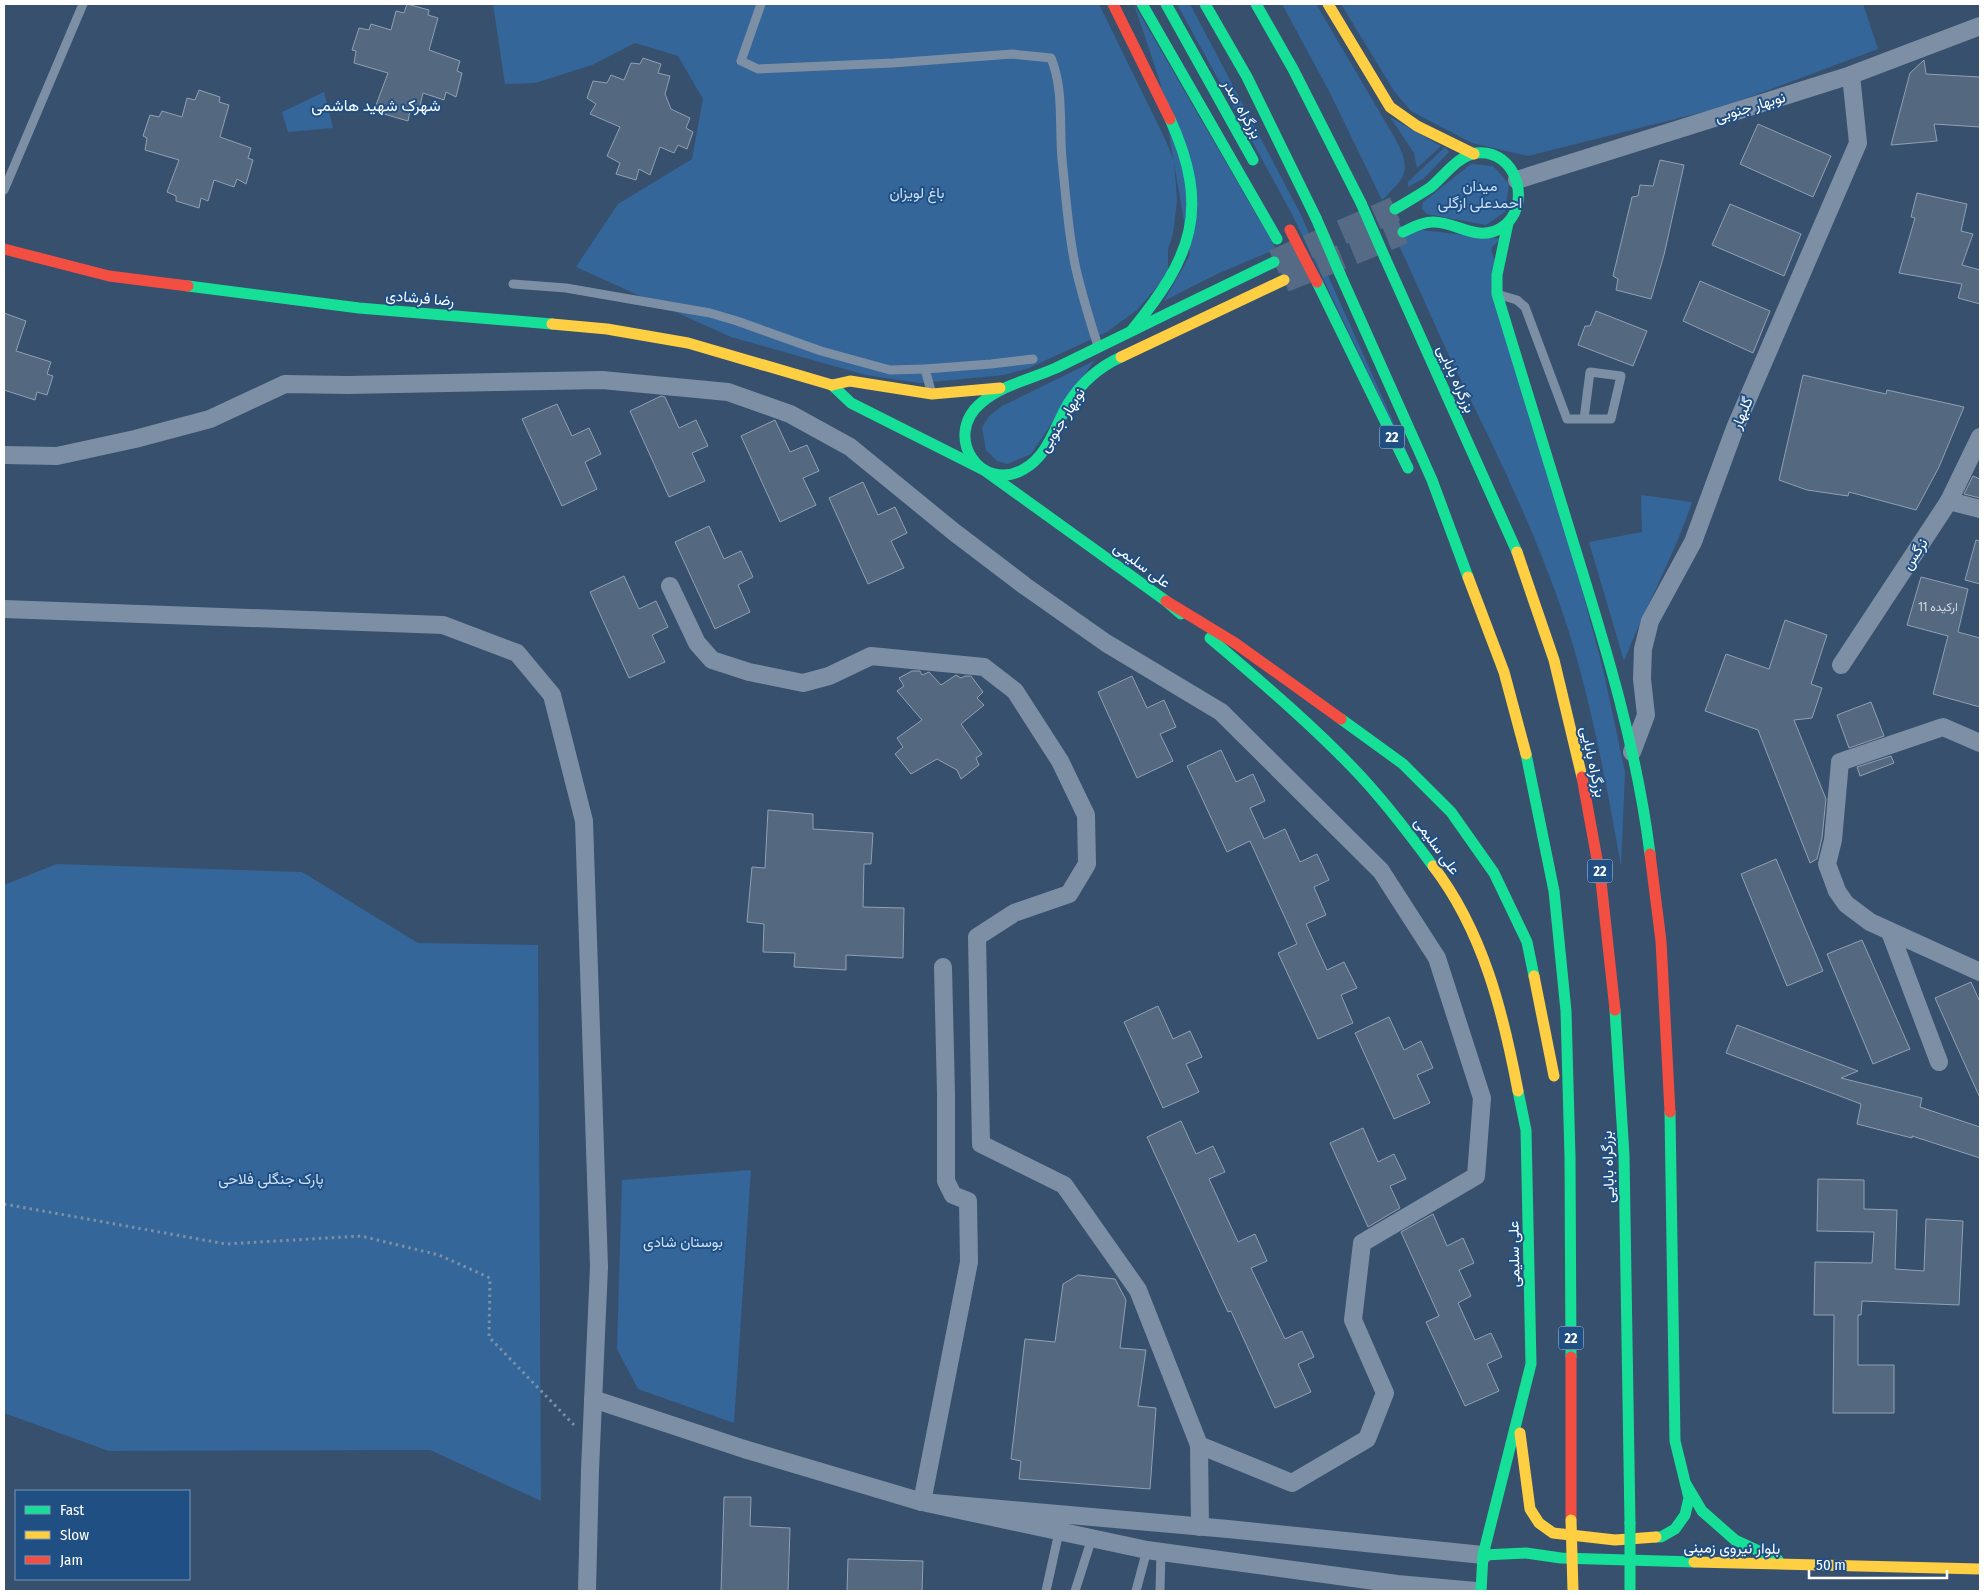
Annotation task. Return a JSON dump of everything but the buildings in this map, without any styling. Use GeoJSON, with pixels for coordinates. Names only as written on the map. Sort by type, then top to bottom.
{"type":"FeatureCollection","features":[{"type":"Feature","properties":{"kind":"main road"},"geometry":{"type":"LineString","coordinates":[[1114,4],[1176,127],[1186,158],[1192,195],[1189,232],[1181,259],[1169,282],[1132,330]]}},
{"type":"Feature","properties":{"kind":"main road"},"geometry":{"type":"LineString","coordinates":[[1142,4],[1279,243]]}},
{"type":"Feature","properties":{"kind":"main road","name":"بزرگراه صدر"},"geometry":{"type":"LineString","coordinates":[[1166,4],[1258,169]]}},
{"type":"Feature","properties":{"kind":"main road","name":"22"},"geometry":{"type":"LineString","coordinates":[[1205,4],[1247,77],[1316,218],[1432,480],[1504,672],[1530,767],[1554,890],[1566,1011],[1570,1157],[1573,1591]]}},
{"type":"Feature","properties":{"kind":"main road","name":"بزرگراه بابایی"},"geometry":{"type":"LineString","coordinates":[[1256,4],[1293,69],[1361,203],[1518,557],[1554,660],[1578,757],[1602,881],[1615,1003],[1624,1155],[1630,1591]]}},
{"type":"Feature","properties":{"kind":"main road"},"geometry":{"type":"LineString","coordinates":[[1328,4],[1390,108],[1417,126],[1474,154]]}},
{"type":"Feature","properties":{"kind":"main road"},"geometry":{"type":"LineString","coordinates":[[1395,209],[1429,187],[1462,160],[1474,154],[1482,153],[1500,158],[1508,164],[1518,180],[1519,196],[1517,208],[1508,223],[1497,275],[1498,294],[1600,628],[1632,752],[1646,822],[1661,941],[1669,1081],[1675,1441],[1688,1498],[1686,1515],[1675,1529],[1661,1537],[1615,1540],[1553,1533],[1539,1523],[1530,1509],[1518,1420]]}},
{"type":"Feature","properties":{"kind":"main road"},"geometry":{"type":"LineString","coordinates":[[1403,232],[1429,222],[1437,222],[1476,235],[1482,235],[1502,228],[1508,223]]}},
{"type":"Feature","properties":{"kind":"main road","name":"22"},"geometry":{"type":"LineString","coordinates":[[1288,226],[1413,479]]}},
{"type":"Feature","properties":{"kind":"main road","name":"رضا فرشادی"},"geometry":{"type":"LineString","coordinates":[[4,249],[109,276],[359,308],[607,329],[688,343],[832,385]]}},
{"type":"Feature","properties":{"kind":"main road"},"geometry":{"type":"LineString","coordinates":[[984,470],[970,456],[964,437],[969,418],[981,402],[1005,388],[1050,370],[1274,262]]}},
{"type":"Feature","properties":{"kind":"main road","name":"نوبهار جنوبی"},"geometry":{"type":"LineString","coordinates":[[984,470],[1004,477],[1024,471],[1042,453],[1068,404],[1080,388],[1098,370],[1111,362],[1284,280]]}},
{"type":"Feature","properties":{"kind":"main road"},"geometry":{"type":"LineString","coordinates":[[1314,303],[1372,398]]}},
{"type":"Feature","properties":{"kind":"main road"},"geometry":{"type":"LineString","coordinates":[[832,385],[850,381],[932,394],[1005,388]]}},
{"type":"Feature","properties":{"kind":"main road","name":"علی سلیمی"},"geometry":{"type":"LineString","coordinates":[[832,385],[851,403],[984,470],[1166,601],[1279,697],[1353,768],[1396,816],[1448,884],[1482,951],[1509,1041],[1526,1130],[1531,1364],[1483,1556],[1481,1591]]}},
{"type":"Feature","properties":{"kind":"main road","name":"22"},"geometry":{"type":"LineString","coordinates":[[1432,512],[1473,587]]}},
{"type":"Feature","properties":{"kind":"main road"},"geometry":{"type":"LineString","coordinates":[[1166,601],[1235,643],[1403,764],[1451,812],[1494,874],[1527,942],[1570,1157]]}},
{"type":"Feature","properties":{"kind":"main road"},"geometry":{"type":"LineString","coordinates":[[1684,1482],[1702,1511],[1735,1540],[1786,1564]]}},
{"type":"Feature","properties":{"kind":"main road","name":"بلوار نیروی زمینی"},"geometry":{"type":"LineString","coordinates":[[1483,1556],[1526,1553],[1561,1558],[1980,1569]]}},
{"type":"Feature","properties":{"kind":"street","name":"نوبهار جنوبی"},"geometry":{"type":"LineString","coordinates":[[1518,180],[1851,75],[1980,26]]}},
{"type":"Feature","properties":{"kind":"street","name":"گلبهار"},"geometry":{"type":"LineString","coordinates":[[1632,752],[1646,715],[1642,679],[1643,649],[1650,621],[1693,542],[1735,428],[1858,143],[1851,75]]}},
{"type":"Feature","properties":{"kind":"street"},"geometry":{"type":"LineString","coordinates":[[4,455],[57,456],[135,439],[210,419],[285,384],[348,385],[602,380],[728,392],[790,414],[850,447],[954,532],[1025,586],[1106,643],[1221,712],[1382,871],[1437,958],[1482,1098],[1476,1176],[1362,1243],[1353,1320],[1386,1393],[1367,1439],[1292,1483],[1199,1445]]}},
{"type":"Feature","properties":{"kind":"street","name":"نرگس"},"geometry":{"type":"LineString","coordinates":[[1841,665],[1949,501],[1980,437]]}},
{"type":"Feature","properties":{"kind":"street"},"geometry":{"type":"LineString","coordinates":[[1949,501],[1980,508]]}},
{"type":"Feature","properties":{"kind":"street"},"geometry":{"type":"LineString","coordinates":[[670,586],[697,643],[712,660],[750,672],[803,683],[829,676],[871,656],[984,667],[1015,691],[1060,761],[1086,815],[1087,864],[1069,894],[1014,913],[977,937],[981,1144],[1064,1184],[1138,1290],[1199,1445],[1200,1527]]}},
{"type":"Feature","properties":{"kind":"street"},"geometry":{"type":"LineString","coordinates":[[4,609],[443,625],[517,653],[552,695],[584,821],[599,1267],[591,1442],[588,1591]]}},
{"type":"Feature","properties":{"kind":"street"},"geometry":{"type":"LineString","coordinates":[[1980,743],[1943,727],[1840,762],[1833,840],[1827,864],[1837,891],[1846,904],[1870,922],[1980,972]]}},
{"type":"Feature","properties":{"kind":"street"},"geometry":{"type":"LineString","coordinates":[[1890,932],[1940,1062]]}},
{"type":"Feature","properties":{"kind":"street"},"geometry":{"type":"LineString","coordinates":[[922,1502],[969,1262],[968,1201],[953,1195],[946,1181],[943,967]]}},
{"type":"Feature","properties":{"kind":"street"},"geometry":{"type":"LineString","coordinates":[[593,1399],[744,1449],[922,1502],[1059,1532],[1154,1551],[1397,1584],[1476,1591]]}},
{"type":"Feature","properties":{"kind":"street"},"geometry":{"type":"LineString","coordinates":[[922,1502],[1200,1527],[1483,1556]]}},
{"type":"Feature","properties":{"kind":"lane"},"geometry":{"type":"LineString","coordinates":[[4,190],[83,4]]}},
{"type":"Feature","properties":{"kind":"lane"},"geometry":{"type":"LineString","coordinates":[[762,4],[740,61],[758,69],[893,63],[1012,54],[1051,58],[1056,69],[1058,84],[1062,160],[1075,266],[1098,346]]}},
{"type":"Feature","properties":{"kind":"lane"},"geometry":{"type":"LineString","coordinates":[[513,284],[566,288],[710,313],[821,351],[890,370],[991,364],[1034,359]]}},
{"type":"Feature","properties":{"kind":"lane"},"geometry":{"type":"LineString","coordinates":[[1498,294],[1516,300],[1525,306],[1567,419],[1584,419],[1611,419],[1621,376],[1590,372],[1584,419]]}},
{"type":"Feature","properties":{"kind":"lane"},"geometry":{"type":"LineString","coordinates":[[925,369],[932,394]]}},
{"type":"Feature","properties":{"kind":"lane"},"geometry":{"type":"LineString","coordinates":[[1046,1591],[1059,1532]]}},
{"type":"Feature","properties":{"kind":"lane"},"geometry":{"type":"LineString","coordinates":[[1075,1591],[1092,1538]]}},
{"type":"Feature","properties":{"kind":"lane"},"geometry":{"type":"LineString","coordinates":[[1136,1591],[1154,1551]]}},
{"type":"Feature","properties":{"kind":"lane"},"geometry":{"type":"LineString","coordinates":[[1154,1551],[1160,1591]]}},
{"type":"Feature","properties":{"kind":"path"},"geometry":{"type":"LineString","coordinates":[[4,1204],[226,1244],[361,1236],[439,1255],[490,1278],[489,1337],[591,1442]]}},
{"type":"Feature","properties":{"kind":"green space","name":"باغ لویزان"},"geometry":{"type":"Polygon","coordinates":[[[493,4],[1099,4],[1174,161],[1177,201],[1173,234],[1168,249],[1168,274],[1137,310],[1107,332],[1029,368],[1004,375],[920,383],[866,375],[731,337],[576,267],[618,204],[692,159],[703,99],[678,56],[635,43],[592,65],[535,83],[505,84],[493,4]]]}},
{"type":"Feature","properties":{"kind":"green space"},"geometry":{"type":"Polygon","coordinates":[[[1134,4],[1276,249],[1217,274],[1164,301],[1190,255],[1160,82],[1134,4]]]}},
{"type":"Feature","properties":{"kind":"green space"},"geometry":{"type":"Polygon","coordinates":[[[1177,4],[1190,4],[1300,213],[1419,479],[1293,216],[1177,4]]]}},
{"type":"Feature","properties":{"kind":"green space"},"geometry":{"type":"Polygon","coordinates":[[[1282,4],[1316,4],[1396,140],[1404,159],[1404,173],[1397,185],[1382,200],[1330,93],[1282,4]]]}},
{"type":"Feature","properties":{"kind":"green space"},"geometry":{"type":"Polygon","coordinates":[[[1341,4],[1863,4],[1878,49],[1723,107],[1528,156],[1472,143],[1411,111],[1394,91],[1341,4]]]}},
{"type":"Feature","properties":{"kind":"green space"},"geometry":{"type":"Polygon","coordinates":[[[324,92],[333,128],[288,132],[282,112],[324,92]]]}},
{"type":"Feature","properties":{"kind":"green space"},"geometry":{"type":"Polygon","coordinates":[[[1390,117],[1441,146],[1417,168],[1414,153],[1390,117]]]}},
{"type":"Feature","properties":{"kind":"green space"},"geometry":{"type":"Polygon","coordinates":[[[1445,147],[1449,152],[1424,178],[1408,187],[1408,182],[1445,147]]]}},
{"type":"Feature","properties":{"kind":"green space","name":"میدان احمدعلی ازگلی"},"geometry":{"type":"Polygon","coordinates":[[[1471,164],[1493,166],[1509,184],[1505,212],[1486,225],[1427,214],[1422,209],[1423,202],[1471,164]]]}},
{"type":"Feature","properties":{"kind":"green space"},"geometry":{"type":"Polygon","coordinates":[[[1421,230],[1501,239],[1491,248],[1603,669],[1625,772],[1621,866],[1606,783],[1581,672],[1549,574],[1489,437],[1448,354],[1396,239],[1421,230]]]}},
{"type":"Feature","properties":{"kind":"green space"},"geometry":{"type":"Polygon","coordinates":[[[1094,361],[1031,454],[1007,464],[997,461],[986,450],[982,428],[989,416],[1002,406],[1094,361]]]}},
{"type":"Feature","properties":{"kind":"green space"},"geometry":{"type":"Polygon","coordinates":[[[1641,495],[1692,502],[1677,542],[1624,661],[1589,542],[1642,532],[1641,495]]]}},
{"type":"Feature","properties":{"kind":"green space","name":"پارک جنگلی فلاحی"},"geometry":{"type":"Polygon","coordinates":[[[57,864],[302,872],[418,943],[538,945],[541,1501],[430,1450],[109,1451],[4,1413],[4,885],[57,864]]]}},
{"type":"Feature","properties":{"kind":"green space","name":"بوستان شادی"},"geometry":{"type":"Polygon","coordinates":[[[751,1170],[734,1423],[638,1389],[617,1349],[622,1180],[751,1170]]]}},
{"type":"Feature","properties":{"kind":"tunnel"},"geometry":{"type":"LineString","coordinates":[[1274,262],[1395,209]]}},
{"type":"Feature","properties":{"kind":"tunnel"},"geometry":{"type":"LineString","coordinates":[[1284,280],[1403,232]]}},
{"type":"Feature","properties":{"kind":"traffic: fast"},"geometry":{"type":"LineString","coordinates":[[1142,4],[1277,239]]}},
{"type":"Feature","properties":{"kind":"traffic: fast"},"geometry":{"type":"LineString","coordinates":[[1166,4],[1253,160]]}},
{"type":"Feature","properties":{"kind":"traffic: fast"},"geometry":{"type":"LineString","coordinates":[[1205,4],[1247,77],[1316,218]]}},
{"type":"Feature","properties":{"kind":"traffic: fast"},"geometry":{"type":"LineString","coordinates":[[1256,4],[1293,69],[1361,203]]}},
{"type":"Feature","properties":{"kind":"traffic: fast"},"geometry":{"type":"LineString","coordinates":[[1132,330],[1153,304],[1169,279],[1181,255],[1189,231],[1192,206],[1190,180],[1183,151],[1170,119]]}},
{"type":"Feature","properties":{"kind":"traffic: fast"},"geometry":{"type":"LineString","coordinates":[[1395,209],[1431,187],[1463,158],[1476,153],[1490,154],[1502,160],[1511,169],[1516,181],[1517,207],[1511,219],[1501,228],[1483,233],[1441,223],[1428,222],[1403,232]]}},
{"type":"Feature","properties":{"kind":"traffic: fast"},"geometry":{"type":"LineString","coordinates":[[1361,203],[1385,258]]}},
{"type":"Feature","properties":{"kind":"traffic: fast"},"geometry":{"type":"LineString","coordinates":[[1316,218],[1340,274]]}},
{"type":"Feature","properties":{"kind":"traffic: fast"},"geometry":{"type":"LineString","coordinates":[[1508,223],[1497,275],[1497,294],[1609,661],[1629,737],[1650,854]]}},
{"type":"Feature","properties":{"kind":"traffic: fast"},"geometry":{"type":"LineString","coordinates":[[1385,258],[1517,552]]}},
{"type":"Feature","properties":{"kind":"traffic: fast"},"geometry":{"type":"LineString","coordinates":[[1121,357],[1091,376],[1079,389],[1068,404],[1045,449],[1024,469],[1008,475],[994,474],[981,468],[972,458],[966,445],[965,431],[970,416],[981,403],[998,391],[1056,368],[1274,262]]}},
{"type":"Feature","properties":{"kind":"traffic: fast"},"geometry":{"type":"LineString","coordinates":[[1340,274],[1432,480],[1468,577]]}},
{"type":"Feature","properties":{"kind":"traffic: fast"},"geometry":{"type":"LineString","coordinates":[[1317,282],[1408,468]]}},
{"type":"Feature","properties":{"kind":"traffic: fast"},"geometry":{"type":"LineString","coordinates":[[188,286],[359,308],[552,324]]}},
{"type":"Feature","properties":{"kind":"traffic: fast"},"geometry":{"type":"LineString","coordinates":[[832,385],[851,403],[984,470],[1166,601],[1181,614]]}},
{"type":"Feature","properties":{"kind":"traffic: fast"},"geometry":{"type":"LineString","coordinates":[[1210,638],[1302,718],[1354,769],[1395,816],[1433,866]]}},
{"type":"Feature","properties":{"kind":"traffic: fast"},"geometry":{"type":"LineString","coordinates":[[1341,719],[1403,764],[1451,812],[1494,873],[1527,942],[1534,976]]}},
{"type":"Feature","properties":{"kind":"traffic: fast"},"geometry":{"type":"LineString","coordinates":[[1526,754],[1554,891],[1566,1011],[1570,1157],[1571,1357]]}},
{"type":"Feature","properties":{"kind":"traffic: fast"},"geometry":{"type":"LineString","coordinates":[[1615,1010],[1624,1155],[1630,1523]]}},
{"type":"Feature","properties":{"kind":"traffic: fast"},"geometry":{"type":"LineString","coordinates":[[1518,1091],[1526,1130],[1531,1364],[1483,1555],[1526,1553],[1561,1558],[1694,1562]]}},
{"type":"Feature","properties":{"kind":"traffic: fast"},"geometry":{"type":"LineString","coordinates":[[1656,1537],[1661,1537],[1675,1529],[1685,1515],[1689,1498],[1675,1441],[1670,1112]]}},
{"type":"Feature","properties":{"kind":"traffic: fast"},"geometry":{"type":"LineString","coordinates":[[1686,1484],[1702,1511],[1735,1540],[1778,1560]]}},
{"type":"Feature","properties":{"kind":"traffic: fast"},"geometry":{"type":"LineString","coordinates":[[1630,1523],[1630,1591]]}},
{"type":"Feature","properties":{"kind":"traffic: fast"},"geometry":{"type":"LineString","coordinates":[[1481,1591],[1483,1555]]}},
{"type":"Feature","properties":{"kind":"traffic: slow"},"geometry":{"type":"LineString","coordinates":[[1328,4],[1390,107],[1417,126],[1474,154]]}},
{"type":"Feature","properties":{"kind":"traffic: slow"},"geometry":{"type":"LineString","coordinates":[[1121,357],[1284,280]]}},
{"type":"Feature","properties":{"kind":"traffic: slow"},"geometry":{"type":"LineString","coordinates":[[552,324],[607,329],[688,343],[832,385]]}},
{"type":"Feature","properties":{"kind":"traffic: slow"},"geometry":{"type":"LineString","coordinates":[[832,385],[850,381],[932,394],[1000,388]]}},
{"type":"Feature","properties":{"kind":"traffic: slow"},"geometry":{"type":"LineString","coordinates":[[1517,552],[1554,660],[1582,777]]}},
{"type":"Feature","properties":{"kind":"traffic: slow"},"geometry":{"type":"LineString","coordinates":[[1468,577],[1504,672],[1526,754]]}},
{"type":"Feature","properties":{"kind":"traffic: slow"},"geometry":{"type":"LineString","coordinates":[[1433,866],[1465,917],[1489,973],[1498,1002],[1518,1091]]}},
{"type":"Feature","properties":{"kind":"traffic: slow"},"geometry":{"type":"LineString","coordinates":[[1534,976],[1554,1076]]}},
{"type":"Feature","properties":{"kind":"traffic: slow"},"geometry":{"type":"LineString","coordinates":[[1520,1433],[1530,1509],[1539,1523],[1553,1533],[1615,1540],[1656,1537]]}},
{"type":"Feature","properties":{"kind":"traffic: slow"},"geometry":{"type":"LineString","coordinates":[[1571,1520],[1573,1591]]}},
{"type":"Feature","properties":{"kind":"traffic: slow"},"geometry":{"type":"LineString","coordinates":[[1694,1562],[1980,1569]]}},
{"type":"Feature","properties":{"kind":"traffic: jam"},"geometry":{"type":"LineString","coordinates":[[1113,4],[1170,119]]}},
{"type":"Feature","properties":{"kind":"traffic: jam"},"geometry":{"type":"LineString","coordinates":[[1290,230],[1317,282]]}},
{"type":"Feature","properties":{"kind":"traffic: jam"},"geometry":{"type":"LineString","coordinates":[[4,249],[109,276],[188,286]]}},
{"type":"Feature","properties":{"kind":"traffic: jam"},"geometry":{"type":"LineString","coordinates":[[1166,601],[1235,643],[1341,719]]}},
{"type":"Feature","properties":{"kind":"traffic: jam"},"geometry":{"type":"LineString","coordinates":[[1582,777],[1601,881],[1615,1010]]}},
{"type":"Feature","properties":{"kind":"traffic: jam"},"geometry":{"type":"LineString","coordinates":[[1650,854],[1661,941],[1670,1112]]}},
{"type":"Feature","properties":{"kind":"traffic: jam"},"geometry":{"type":"LineString","coordinates":[[1571,1357],[1571,1520]]}},
{"type":"Feature","properties":{"kind":"district","name":"شهرک شهید هاشمی"},"geometry":{"type":"Point","coordinates":[376,105]}}]}
